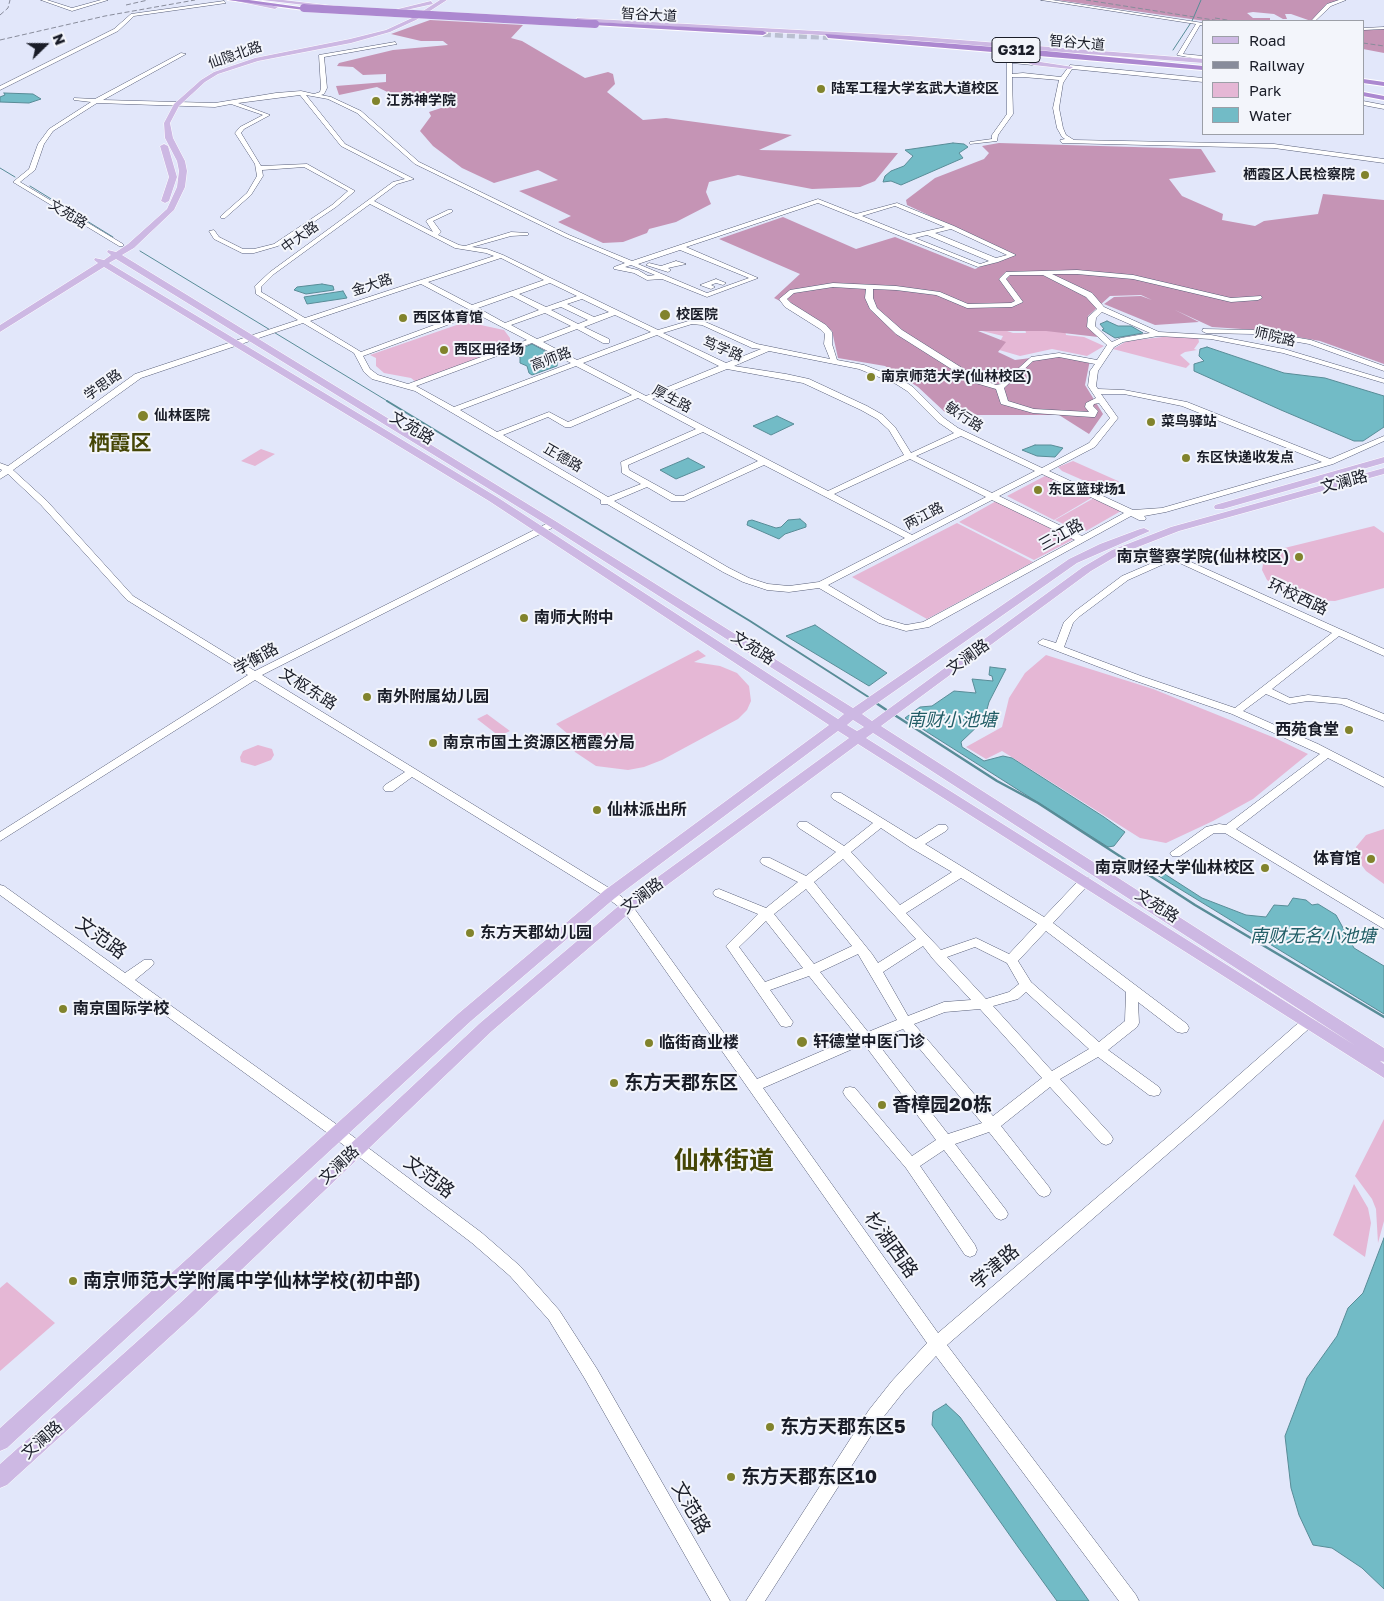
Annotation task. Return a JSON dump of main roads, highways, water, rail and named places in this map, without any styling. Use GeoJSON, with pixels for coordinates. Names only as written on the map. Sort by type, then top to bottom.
{"type":"FeatureCollection","features":[{"type":"Feature","properties":{"kind":"highway","name":"智谷大道"},"geometry":{"type":"LineString","coordinates":[[256,0],[306,7]]}},
{"type":"Feature","properties":{"kind":"highway","name":"智谷大道"},"geometry":{"type":"LineString","coordinates":[[235,1],[306,7],[766,32]]}},
{"type":"Feature","properties":{"kind":"highway","name":"智谷大道"},"geometry":{"type":"LineString","coordinates":[[828,35],[1122,58]]}},
{"type":"Feature","properties":{"kind":"highway","name":"智谷大道"},"geometry":{"type":"LineString","coordinates":[[828,35],[1097,58]]}},
{"type":"Feature","properties":{"kind":"highway"},"geometry":{"type":"LineString","coordinates":[[894,42],[1097,58],[1202,64]]}},
{"type":"Feature","properties":{"kind":"highway"},"geometry":{"type":"LineString","coordinates":[[986,44],[1202,64]]}},
{"type":"Feature","properties":{"kind":"highway"},"geometry":{"type":"LineString","coordinates":[[1364,82],[1384,79]]}},
{"type":"Feature","properties":{"kind":"highway"},"geometry":{"type":"LineString","coordinates":[[1364,82],[1384,87]]}},
{"type":"Feature","properties":{"kind":"highway"},"geometry":{"type":"LineString","coordinates":[[1364,93],[1384,97]]}},
{"type":"Feature","properties":{"kind":"main road"},"geometry":{"type":"LineString","coordinates":[[265,0],[398,10],[419,14],[452,13],[766,32]]}},
{"type":"Feature","properties":{"kind":"main road"},"geometry":{"type":"LineString","coordinates":[[235,1],[314,10],[986,44],[1202,64]]}},
{"type":"Feature","properties":{"kind":"main road"},"geometry":{"type":"LineString","coordinates":[[398,10],[438,2]]}},
{"type":"Feature","properties":{"kind":"main road"},"geometry":{"type":"LineString","coordinates":[[419,14],[438,2]]}},
{"type":"Feature","properties":{"kind":"main road"},"geometry":{"type":"LineString","coordinates":[[438,2],[442,10],[452,13]]}},
{"type":"Feature","properties":{"kind":"main road","name":"仙隐北路"},"geometry":{"type":"LineString","coordinates":[[117,251],[160,210],[170,188],[173,170],[159,131],[161,117],[167,104],[194,80],[226,66],[273,52],[357,37],[382,30],[419,14]]}},
{"type":"Feature","properties":{"kind":"main road","name":"仙隐北路"},"geometry":{"type":"LineString","coordinates":[[0,329],[102,262],[160,221],[170,210],[181,187],[183,171],[181,161],[167,130],[169,117],[176,105],[203,81],[233,66],[277,54],[361,39],[388,31],[419,14]]}},
{"type":"Feature","properties":{"kind":"main road"},"geometry":{"type":"LineString","coordinates":[[828,35],[1001,52],[1015,55],[1033,63],[1070,67]]}},
{"type":"Feature","properties":{"kind":"main road","name":"文苑路"},"geometry":{"type":"LineString","coordinates":[[117,251],[251,338],[553,524],[854,714],[1311,1018],[1384,1072]]}},
{"type":"Feature","properties":{"kind":"main road","name":"仙隐北路"},"geometry":{"type":"LineString","coordinates":[[0,321],[102,262]]}},
{"type":"Feature","properties":{"kind":"main road","name":"文苑路"},"geometry":{"type":"LineString","coordinates":[[102,262],[432,461],[858,738],[1085,881],[1311,1018],[1384,1056]]}},
{"type":"Feature","properties":{"kind":"main road","name":"文澜路"},"geometry":{"type":"LineString","coordinates":[[0,1442],[490,994],[610,894],[854,714],[1073,561],[1104,546],[1167,522],[1384,460]]}},
{"type":"Feature","properties":{"kind":"main road","name":"文澜路"},"geometry":{"type":"LineString","coordinates":[[0,1478],[186,1310],[486,1027],[627,907],[1087,570],[1116,552],[1175,529],[1384,471]]}},
{"type":"Feature","properties":{"kind":"water"},"geometry":{"type":"Polygon","coordinates":[[[4,93],[33,94],[41,99],[29,103],[0,102],[0,97],[5,95],[4,93]]]}},
{"type":"Feature","properties":{"kind":"water"},"geometry":{"type":"Polygon","coordinates":[[[953,143],[964,144],[968,147],[959,153],[963,158],[901,185],[891,181],[883,182],[885,176],[891,171],[904,166],[913,156],[905,150],[953,143]]]}},
{"type":"Feature","properties":{"kind":"water"},"geometry":{"type":"Polygon","coordinates":[[[322,284],[333,286],[334,290],[306,294],[294,290],[297,287],[322,284]]]}},
{"type":"Feature","properties":{"kind":"water"},"geometry":{"type":"Polygon","coordinates":[[[343,291],[347,298],[307,304],[304,297],[343,291]]]}},
{"type":"Feature","properties":{"kind":"water"},"geometry":{"type":"Polygon","coordinates":[[[1107,321],[1118,326],[1131,326],[1143,333],[1115,338],[1102,330],[1104,329],[1100,324],[1107,321]]]}},
{"type":"Feature","properties":{"kind":"water"},"geometry":{"type":"Polygon","coordinates":[[[532,344],[558,358],[557,366],[532,375],[529,373],[527,366],[520,363],[520,357],[511,353],[532,344]]]}},
{"type":"Feature","properties":{"kind":"water"},"geometry":{"type":"Polygon","coordinates":[[[1207,347],[1284,373],[1325,378],[1384,396],[1384,427],[1363,441],[1354,441],[1194,371],[1194,364],[1204,361],[1199,356],[1200,349],[1207,347]]]}},
{"type":"Feature","properties":{"kind":"water"},"geometry":{"type":"Polygon","coordinates":[[[777,416],[794,424],[771,435],[753,426],[777,416]]]}},
{"type":"Feature","properties":{"kind":"water"},"geometry":{"type":"Polygon","coordinates":[[[1035,445],[1051,445],[1063,448],[1055,457],[1037,456],[1022,450],[1035,445]]]}},
{"type":"Feature","properties":{"kind":"water"},"geometry":{"type":"Polygon","coordinates":[[[688,458],[705,467],[676,479],[660,470],[688,458]]]}},
{"type":"Feature","properties":{"kind":"water"},"geometry":{"type":"Polygon","coordinates":[[[800,519],[806,524],[806,527],[785,534],[779,539],[747,525],[748,521],[752,520],[776,528],[781,527],[788,520],[800,519]]]}},
{"type":"Feature","properties":{"kind":"water"},"geometry":{"type":"Polygon","coordinates":[[[815,625],[887,673],[869,686],[786,636],[815,625]]]}},
{"type":"Feature","properties":{"kind":"water","name":"南财小池塘"},"geometry":{"type":"Polygon","coordinates":[[[990,667],[1006,669],[989,702],[984,720],[961,742],[962,747],[984,761],[1003,756],[1012,758],[1104,817],[1125,832],[1114,846],[1108,847],[905,718],[920,707],[932,706],[954,691],[976,693],[972,679],[993,681],[992,676],[989,675],[990,667]]]}},
{"type":"Feature","properties":{"kind":"water","name":"南财无名小池塘"},"geometry":{"type":"Polygon","coordinates":[[[1146,862],[1202,898],[1246,915],[1266,917],[1274,905],[1288,906],[1293,898],[1306,900],[1312,905],[1318,904],[1336,915],[1354,948],[1384,966],[1384,1014],[1139,864],[1146,862]]]}},
{"type":"Feature","properties":{"kind":"water"},"geometry":{"type":"Polygon","coordinates":[[[1384,1238],[1384,1589],[1362,1568],[1332,1548],[1313,1545],[1299,1515],[1291,1488],[1285,1436],[1307,1378],[1337,1336],[1348,1308],[1363,1293],[1384,1238]]]}},
{"type":"Feature","properties":{"kind":"water"},"geometry":{"type":"Polygon","coordinates":[[[946,1404],[960,1417],[1089,1601],[1057,1601],[932,1425],[933,1412],[946,1404]]]}},
{"type":"Feature","properties":{"kind":"waterway"},"geometry":{"type":"LineString","coordinates":[[1173,50],[1192,21],[1201,0]]}},
{"type":"Feature","properties":{"kind":"waterway"},"geometry":{"type":"LineString","coordinates":[[0,168],[15,177]]}},
{"type":"Feature","properties":{"kind":"waterway"},"geometry":{"type":"LineString","coordinates":[[30,186],[113,237]]}},
{"type":"Feature","properties":{"kind":"waterway"},"geometry":{"type":"LineString","coordinates":[[140,251],[389,402]]}},
{"type":"Feature","properties":{"kind":"waterway"},"geometry":{"type":"LineString","coordinates":[[387,401],[750,621],[870,698]]}},
{"type":"Feature","properties":{"kind":"waterway"},"geometry":{"type":"LineString","coordinates":[[876,703],[888,711]]}},
{"type":"Feature","properties":{"kind":"waterway"},"geometry":{"type":"LineString","coordinates":[[893,714],[997,781],[1038,803],[1195,905],[1384,1017]]}},
{"type":"Feature","properties":{"kind":"tunnel"},"geometry":{"type":"LineString","coordinates":[[763,33],[828,36]]}},
{"type":"Feature","properties":{"kind":"railway"},"geometry":{"type":"LineString","coordinates":[[0,15],[8,8],[10,0]]}},
{"type":"Feature","properties":{"kind":"railway"},"geometry":{"type":"LineString","coordinates":[[126,5],[148,0]]}},
{"type":"Feature","properties":{"kind":"railway"},"geometry":{"type":"LineString","coordinates":[[0,40],[105,16],[195,0]]}},
{"type":"Feature","properties":{"kind":"railway"},"geometry":{"type":"LineString","coordinates":[[1086,0],[1214,20]]}},
{"type":"Feature","properties":{"kind":"railway"},"geometry":{"type":"LineString","coordinates":[[1215,18],[1227,20]]}},
{"type":"Feature","properties":{"kind":"railway"},"geometry":{"type":"LineString","coordinates":[[1364,43],[1384,46]]}},
{"type":"Feature","properties":{"kind":"place","name":"陆军工程大学玄武大道校区"},"geometry":{"type":"Point","coordinates":[821,89]}},
{"type":"Feature","properties":{"kind":"place","name":"江苏神学院"},"geometry":{"type":"Point","coordinates":[376,101]}},
{"type":"Feature","properties":{"kind":"place","name":"栖霞区人民检察院"},"geometry":{"type":"Point","coordinates":[1365,175]}},
{"type":"Feature","properties":{"kind":"place","name":"校医院"},"geometry":{"type":"Point","coordinates":[665,315]}},
{"type":"Feature","properties":{"kind":"place","name":"西区体育馆"},"geometry":{"type":"Point","coordinates":[403,318]}},
{"type":"Feature","properties":{"kind":"place","name":"西区田径场"},"geometry":{"type":"Point","coordinates":[444,350]}},
{"type":"Feature","properties":{"kind":"place","name":"南京师范大学(仙林校区)"},"geometry":{"type":"Point","coordinates":[871,377]}},
{"type":"Feature","properties":{"kind":"place","name":"仙林医院"},"geometry":{"type":"Point","coordinates":[143,416]}},
{"type":"Feature","properties":{"kind":"place","name":"菜鸟驿站"},"geometry":{"type":"Point","coordinates":[1151,422]}},
{"type":"Feature","properties":{"kind":"place","name":"东区快递收发点"},"geometry":{"type":"Point","coordinates":[1186,458]}},
{"type":"Feature","properties":{"kind":"place","name":"东区篮球场1"},"geometry":{"type":"Point","coordinates":[1038,490]}},
{"type":"Feature","properties":{"kind":"place","name":"南京警察学院(仙林校区)"},"geometry":{"type":"Point","coordinates":[1299,557]}},
{"type":"Feature","properties":{"kind":"place","name":"南师大附中"},"geometry":{"type":"Point","coordinates":[524,618]}},
{"type":"Feature","properties":{"kind":"place","name":"南外附属幼儿园"},"geometry":{"type":"Point","coordinates":[367,697]}},
{"type":"Feature","properties":{"kind":"place","name":"西苑食堂"},"geometry":{"type":"Point","coordinates":[1349,730]}},
{"type":"Feature","properties":{"kind":"place","name":"南京市国土资源区栖霞分局"},"geometry":{"type":"Point","coordinates":[433,743]}},
{"type":"Feature","properties":{"kind":"place","name":"仙林派出所"},"geometry":{"type":"Point","coordinates":[597,810]}},
{"type":"Feature","properties":{"kind":"place","name":"体育馆"},"geometry":{"type":"Point","coordinates":[1371,859]}},
{"type":"Feature","properties":{"kind":"place","name":"南京财经大学仙林校区"},"geometry":{"type":"Point","coordinates":[1265,868]}},
{"type":"Feature","properties":{"kind":"place","name":"东方天郡幼儿园"},"geometry":{"type":"Point","coordinates":[470,933]}},
{"type":"Feature","properties":{"kind":"place","name":"南京国际学校"},"geometry":{"type":"Point","coordinates":[63,1009]}},
{"type":"Feature","properties":{"kind":"place","name":"轩德堂中医门诊"},"geometry":{"type":"Point","coordinates":[802,1042]}},
{"type":"Feature","properties":{"kind":"place","name":"临街商业楼"},"geometry":{"type":"Point","coordinates":[649,1043]}},
{"type":"Feature","properties":{"kind":"place","name":"东方天郡东区"},"geometry":{"type":"Point","coordinates":[614,1083]}},
{"type":"Feature","properties":{"kind":"place","name":"香樟园20栋"},"geometry":{"type":"Point","coordinates":[882,1105]}},
{"type":"Feature","properties":{"kind":"place","name":"南京师范大学附属中学仙林学校(初中部)"},"geometry":{"type":"Point","coordinates":[73,1281]}},
{"type":"Feature","properties":{"kind":"place","name":"东方天郡东区5"},"geometry":{"type":"Point","coordinates":[770,1427]}},
{"type":"Feature","properties":{"kind":"place","name":"东方天郡东区10"},"geometry":{"type":"Point","coordinates":[731,1477]}},
{"type":"Feature","properties":{"kind":"district","name":"栖霞区"},"geometry":{"type":"Point","coordinates":[120,443]}},
{"type":"Feature","properties":{"kind":"district","name":"仙林街道"},"geometry":{"type":"Point","coordinates":[724,1161]}}]}
